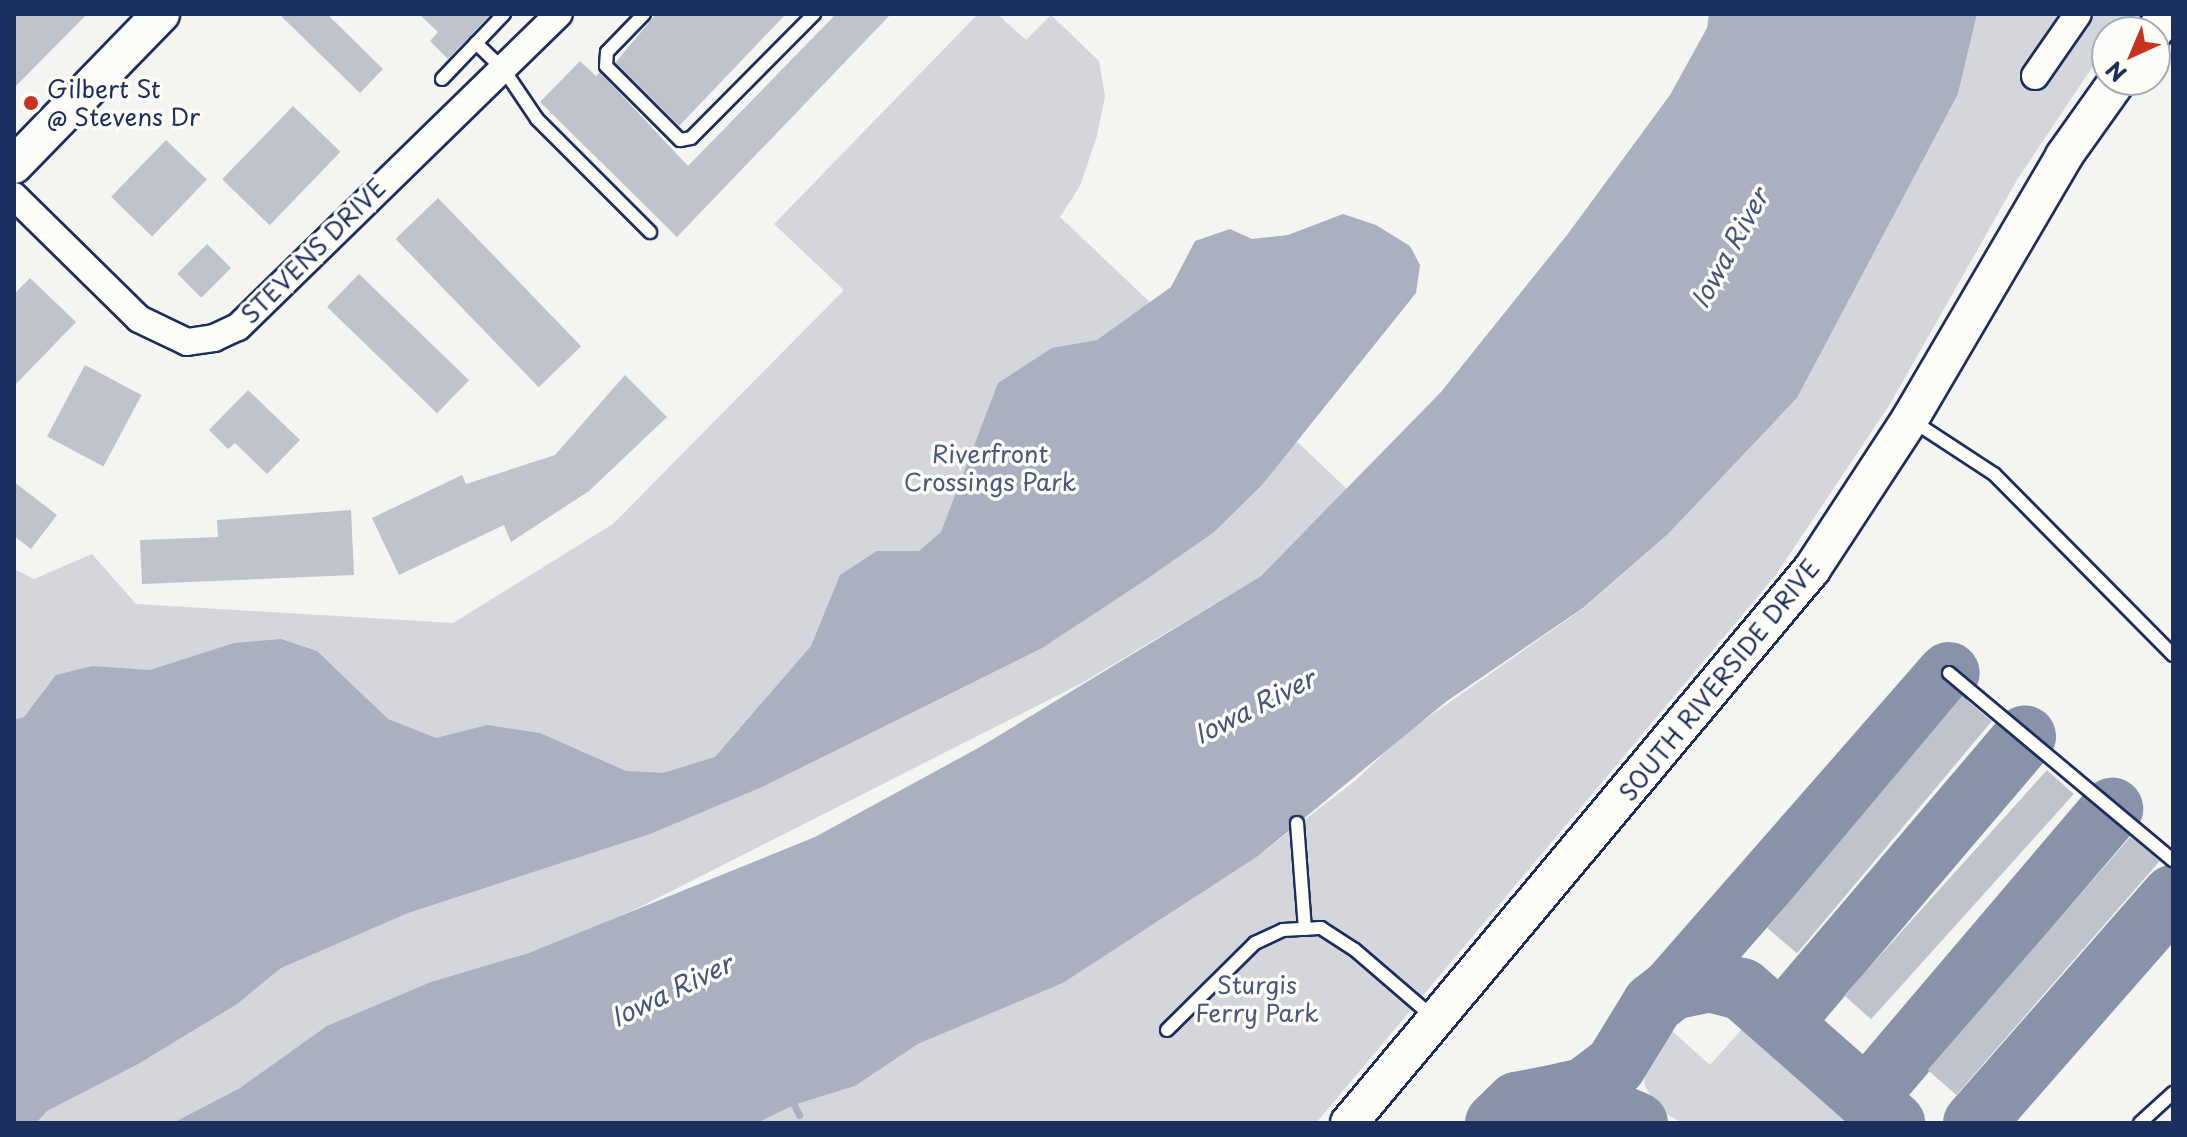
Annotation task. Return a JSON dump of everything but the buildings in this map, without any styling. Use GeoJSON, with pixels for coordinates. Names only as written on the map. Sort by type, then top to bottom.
{"type":"FeatureCollection","features":[{"type":"Feature","properties":{"kind":"main road"},"geometry":{"type":"LineString","coordinates":[[14,165],[161,14]]}},
{"type":"Feature","properties":{"kind":"main road","name":"SOUTH RIVERSIDE DRIVE"},"geometry":{"type":"LineString","coordinates":[[1349,1123],[1760,638],[1812,569],[1910,419],[2064,156],[2107,96]]}},
{"type":"Feature","properties":{"kind":"street","name":"STEVENS DRIVE"},"geometry":{"type":"LineString","coordinates":[[14,196],[139,319],[187,342],[214,338],[238,327],[411,154],[452,122],[559,14]]}},
{"type":"Feature","properties":{"kind":"street"},"geometry":{"type":"LineString","coordinates":[[2035,76],[2078,14]]}},
{"type":"Feature","properties":{"kind":"lane"},"geometry":{"type":"LineString","coordinates":[[442,79],[504,14]]}},
{"type":"Feature","properties":{"kind":"lane"},"geometry":{"type":"LineString","coordinates":[[644,14],[607,52],[606,66],[680,140],[691,138],[814,14]]}},
{"type":"Feature","properties":{"kind":"lane"},"geometry":{"type":"LineString","coordinates":[[476,43],[504,70],[537,119],[650,232]]}},
{"type":"Feature","properties":{"kind":"lane"},"geometry":{"type":"LineString","coordinates":[[1910,419],[1994,474],[2173,655]]}},
{"type":"Feature","properties":{"kind":"lane"},"geometry":{"type":"LineString","coordinates":[[1949,673],[2173,860]]}},
{"type":"Feature","properties":{"kind":"lane"},"geometry":{"type":"LineString","coordinates":[[1297,823],[1305,929]]}},
{"type":"Feature","properties":{"kind":"lane"},"geometry":{"type":"LineString","coordinates":[[1167,1030],[1255,943],[1283,930],[1321,928],[1355,950],[1435,1019]]}},
{"type":"Feature","properties":{"kind":"lane"},"geometry":{"type":"LineString","coordinates":[[2140,1123],[2173,1093]]}},
{"type":"Feature","properties":{"kind":"green space","name":"Riverfront Crossings Park"},"geometry":{"type":"Polygon","coordinates":[[[978,14],[997,14],[1026,40],[1051,15],[1099,61],[1105,96],[1097,136],[1080,186],[1060,217],[1349,491],[1261,576],[1082,683],[642,906],[240,1088],[192,1123],[14,1123],[14,569],[34,579],[92,554],[136,604],[453,623],[613,524],[844,290],[774,224],[978,14]]]}},
{"type":"Feature","properties":{"kind":"green space","name":"Sturgis Ferry Park"},"geometry":{"type":"Polygon","coordinates":[[[1977,14],[2129,14],[2091,16],[2091,69],[2017,180],[1890,404],[1775,576],[1316,1123],[757,1123],[794,1105],[855,1086],[918,1044],[1063,983],[1258,856],[1356,780],[1403,735],[1584,608],[1668,534],[1797,398],[1958,94],[1977,14]]]}},
{"type":"Feature","properties":{"kind":"green space"},"geometry":{"type":"Polygon","coordinates":[[[1751,1019],[1867,1123],[1682,1123],[1657,1108],[1645,1086],[1643,1059],[1662,1022],[1710,1065],[1751,1019]]]}},
{"type":"Feature","properties":{"kind":"water","name":"Iowa River"},"geometry":{"type":"Polygon","coordinates":[[[1709,14],[1977,14],[1958,94],[1797,398],[1668,534],[1583,608],[1447,701],[1258,856],[1063,983],[918,1044],[855,1086],[794,1105],[757,1123],[173,1123],[240,1088],[327,1026],[431,982],[529,953],[815,837],[980,747],[1261,576],[1441,392],[1567,235],[1670,95],[1707,28],[1709,14]]]}},
{"type":"Feature","properties":{"kind":"water"},"geometry":{"type":"Polygon","coordinates":[[[1343,214],[1376,225],[1410,246],[1420,265],[1416,293],[1262,485],[1214,532],[1141,583],[1042,648],[762,787],[650,834],[408,913],[281,968],[237,1004],[138,1064],[47,1111],[36,1123],[14,1123],[14,720],[24,717],[56,675],[92,666],[150,670],[234,643],[281,639],[317,651],[388,719],[436,738],[487,725],[540,733],[626,771],[663,773],[715,757],[811,646],[840,575],[877,551],[919,551],[941,532],[998,383],[1052,348],[1097,340],[1171,287],[1195,241],[1230,229],[1252,239],[1288,235],[1343,214]]]}},
{"type":"Feature","properties":{"kind":"waterway"},"geometry":{"type":"LineString","coordinates":[[794,1105],[799,1115]]}},
{"type":"Feature","properties":{"kind":"taxiway"},"geometry":{"type":"LineString","coordinates":[[1672,989],[1949,673]]}},
{"type":"Feature","properties":{"kind":"taxiway"},"geometry":{"type":"LineString","coordinates":[[1782,1022],[2025,736]]}},
{"type":"Feature","properties":{"kind":"taxiway"},"geometry":{"type":"LineString","coordinates":[[1866,1098],[2112,809]]}},
{"type":"Feature","properties":{"kind":"taxiway"},"geometry":{"type":"LineString","coordinates":[[1974,1123],[2173,896]]}},
{"type":"Feature","properties":{"kind":"taxiway"},"geometry":{"type":"LineString","coordinates":[[1566,1093],[1584,1089],[1615,1066],[1653,1004],[1672,989],[1709,981],[1742,989],[1894,1123]]}},
{"type":"Feature","properties":{"kind":"taxiway"},"geometry":{"type":"LineString","coordinates":[[1496,1123],[1517,1103],[1566,1093],[1637,1123]]}},
{"type":"Feature","properties":{"kind":"place","name":"Gilbert St @ Stevens Dr"},"geometry":{"type":"Point","coordinates":[31,103]}}]}
